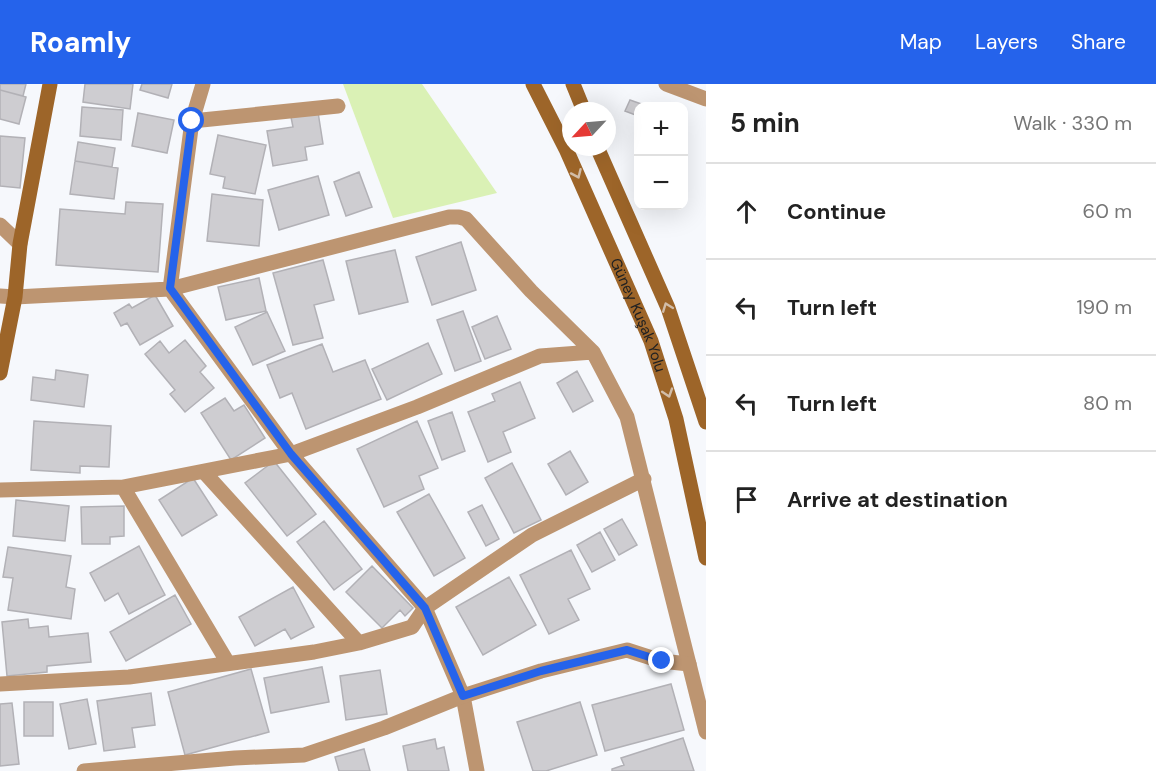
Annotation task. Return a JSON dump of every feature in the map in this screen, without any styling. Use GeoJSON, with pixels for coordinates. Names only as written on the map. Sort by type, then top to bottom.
{"type":"FeatureCollection","features":[{"type":"Feature","properties":{"kind":"main road"},"geometry":{"type":"LineString","coordinates":[[0,373],[8,296],[50,84]]}},
{"type":"Feature","properties":{"kind":"main road","name":"Güney Kuşak Yolu"},"geometry":{"type":"LineString","coordinates":[[533,84],[566,149],[651,341],[676,419],[706,558]]}},
{"type":"Feature","properties":{"kind":"main road"},"geometry":{"type":"LineString","coordinates":[[573,84],[580,102]]}},
{"type":"Feature","properties":{"kind":"main road","name":"Güney Kuşak Yolu"},"geometry":{"type":"LineString","coordinates":[[601,156],[668,308],[706,422]]}},
{"type":"Feature","properties":{"kind":"street"},"geometry":{"type":"LineString","coordinates":[[203,84],[192,121],[170,288],[291,454],[425,608],[463,696],[477,771]]}},
{"type":"Feature","properties":{"kind":"street"},"geometry":{"type":"LineString","coordinates":[[666,84],[706,99]]}},
{"type":"Feature","properties":{"kind":"street"},"geometry":{"type":"LineString","coordinates":[[192,121],[338,106]]}},
{"type":"Feature","properties":{"kind":"street"},"geometry":{"type":"LineString","coordinates":[[8,296],[170,288],[449,217],[466,219],[531,291],[593,352],[627,417],[706,732]]}},
{"type":"Feature","properties":{"kind":"street"},"geometry":{"type":"LineString","coordinates":[[0,225],[20,244]]}},
{"type":"Feature","properties":{"kind":"street"},"geometry":{"type":"LineString","coordinates":[[0,490],[123,487],[291,454],[417,407],[540,356],[593,352]]}},
{"type":"Feature","properties":{"kind":"street"},"geometry":{"type":"LineString","coordinates":[[204,472],[359,643]]}},
{"type":"Feature","properties":{"kind":"street"},"geometry":{"type":"LineString","coordinates":[[0,684],[129,676],[314,652],[359,643],[412,627],[425,608],[532,535],[644,479]]}},
{"type":"Feature","properties":{"kind":"street"},"geometry":{"type":"LineString","coordinates":[[123,487],[228,663]]}},
{"type":"Feature","properties":{"kind":"street"},"geometry":{"type":"LineString","coordinates":[[84,771],[304,754],[384,728],[463,696],[541,671],[627,650],[662,661],[689,664]]}},
{"type":"Feature","properties":{"kind":"green space"},"geometry":{"type":"Polygon","coordinates":[[[343,84],[422,84],[497,193],[393,218],[343,84]]]}},
{"type":"Feature","properties":{"kind":"building"},"geometry":{"type":"Polygon","coordinates":[[[0,84],[26,84],[23,96],[0,90],[0,84]]]}},
{"type":"Feature","properties":{"kind":"building"},"geometry":{"type":"Polygon","coordinates":[[[85,84],[133,84],[130,109],[83,102],[85,84]]]}},
{"type":"Feature","properties":{"kind":"building"},"geometry":{"type":"Polygon","coordinates":[[[142,84],[172,84],[168,98],[140,90],[142,84]]]}},
{"type":"Feature","properties":{"kind":"building"},"geometry":{"type":"Polygon","coordinates":[[[0,90],[26,97],[19,124],[0,119],[0,90]]]}},
{"type":"Feature","properties":{"kind":"building"},"geometry":{"type":"Polygon","coordinates":[[[630,100],[636,102],[634,114],[625,111],[630,100]]]}},
{"type":"Feature","properties":{"kind":"building"},"geometry":{"type":"Polygon","coordinates":[[[82,107],[123,110],[121,140],[80,136],[82,107]]]}},
{"type":"Feature","properties":{"kind":"building"},"geometry":{"type":"Polygon","coordinates":[[[318,112],[323,144],[305,147],[307,160],[273,166],[267,131],[293,127],[291,117],[318,112]]]}},
{"type":"Feature","properties":{"kind":"building"},"geometry":{"type":"Polygon","coordinates":[[[138,113],[174,120],[167,153],[132,146],[138,113]]]}},
{"type":"Feature","properties":{"kind":"building"},"geometry":{"type":"Polygon","coordinates":[[[218,135],[266,145],[255,194],[223,188],[225,177],[210,174],[218,135]]]}},
{"type":"Feature","properties":{"kind":"building"},"geometry":{"type":"Polygon","coordinates":[[[0,136],[25,138],[20,188],[0,186],[0,136]]]}},
{"type":"Feature","properties":{"kind":"building"},"geometry":{"type":"Polygon","coordinates":[[[78,142],[115,148],[112,167],[75,161],[78,142]]]}},
{"type":"Feature","properties":{"kind":"building"},"geometry":{"type":"Polygon","coordinates":[[[75,161],[118,168],[114,199],[70,194],[75,161]]]}},
{"type":"Feature","properties":{"kind":"building"},"geometry":{"type":"Polygon","coordinates":[[[359,172],[372,207],[346,216],[334,182],[359,172]]]}},
{"type":"Feature","properties":{"kind":"building"},"geometry":{"type":"Polygon","coordinates":[[[318,176],[329,215],[279,230],[268,190],[318,176]]]}},
{"type":"Feature","properties":{"kind":"building"},"geometry":{"type":"Polygon","coordinates":[[[212,194],[263,200],[259,246],[207,241],[212,194]]]}},
{"type":"Feature","properties":{"kind":"building"},"geometry":{"type":"Polygon","coordinates":[[[126,202],[163,204],[158,272],[56,265],[60,209],[125,214],[126,202]]]}},
{"type":"Feature","properties":{"kind":"building"},"geometry":{"type":"Polygon","coordinates":[[[461,242],[476,290],[432,305],[416,257],[461,242]]]}},
{"type":"Feature","properties":{"kind":"building"},"geometry":{"type":"Polygon","coordinates":[[[395,250],[408,302],[359,314],[346,261],[395,250]]]}},
{"type":"Feature","properties":{"kind":"building"},"geometry":{"type":"Polygon","coordinates":[[[323,260],[334,300],[314,305],[323,338],[293,345],[273,273],[323,260]]]}},
{"type":"Feature","properties":{"kind":"building"},"geometry":{"type":"Polygon","coordinates":[[[259,278],[266,311],[226,320],[218,287],[259,278]]]}},
{"type":"Feature","properties":{"kind":"building"},"geometry":{"type":"Polygon","coordinates":[[[155,295],[173,326],[140,345],[127,323],[121,326],[114,313],[129,304],[132,308],[155,295]]]}},
{"type":"Feature","properties":{"kind":"building"},"geometry":{"type":"Polygon","coordinates":[[[463,311],[481,361],[455,371],[437,320],[463,311]]]}},
{"type":"Feature","properties":{"kind":"building"},"geometry":{"type":"Polygon","coordinates":[[[267,312],[285,351],[253,365],[235,327],[267,312]]]}},
{"type":"Feature","properties":{"kind":"building"},"geometry":{"type":"Polygon","coordinates":[[[497,316],[511,349],[485,359],[472,327],[497,316]]]}},
{"type":"Feature","properties":{"kind":"building"},"geometry":{"type":"Polygon","coordinates":[[[185,340],[206,366],[200,372],[214,388],[185,412],[170,394],[175,390],[145,354],[160,341],[169,353],[185,340]]]}},
{"type":"Feature","properties":{"kind":"building"},"geometry":{"type":"Polygon","coordinates":[[[428,343],[442,374],[387,400],[372,369],[428,343]]]}},
{"type":"Feature","properties":{"kind":"building"},"geometry":{"type":"Polygon","coordinates":[[[322,344],[333,372],[365,360],[381,399],[306,429],[292,393],[280,398],[267,365],[322,344]]]}},
{"type":"Feature","properties":{"kind":"building"},"geometry":{"type":"Polygon","coordinates":[[[56,370],[88,375],[84,407],[31,400],[33,377],[55,380],[56,370]]]}},
{"type":"Feature","properties":{"kind":"building"},"geometry":{"type":"Polygon","coordinates":[[[577,371],[593,401],[573,412],[557,383],[577,371]]]}},
{"type":"Feature","properties":{"kind":"building"},"geometry":{"type":"Polygon","coordinates":[[[520,382],[535,418],[503,432],[511,452],[488,462],[468,412],[495,401],[492,394],[520,382]]]}},
{"type":"Feature","properties":{"kind":"building"},"geometry":{"type":"Polygon","coordinates":[[[225,398],[234,411],[244,405],[265,438],[231,460],[201,413],[225,398]]]}},
{"type":"Feature","properties":{"kind":"building"},"geometry":{"type":"Polygon","coordinates":[[[452,412],[465,451],[442,460],[428,421],[452,412]]]}},
{"type":"Feature","properties":{"kind":"building"},"geometry":{"type":"Polygon","coordinates":[[[34,421],[111,426],[109,467],[80,466],[80,473],[31,470],[34,421]]]}},
{"type":"Feature","properties":{"kind":"building"},"geometry":{"type":"Polygon","coordinates":[[[417,421],[438,468],[419,476],[424,489],[384,507],[357,449],[417,421]]]}},
{"type":"Feature","properties":{"kind":"building"},"geometry":{"type":"Polygon","coordinates":[[[570,451],[588,482],[566,495],[548,464],[570,451]]]}},
{"type":"Feature","properties":{"kind":"building"},"geometry":{"type":"Polygon","coordinates":[[[274,461],[316,514],[287,536],[245,483],[274,461]]]}},
{"type":"Feature","properties":{"kind":"building"},"geometry":{"type":"Polygon","coordinates":[[[512,463],[541,520],[514,533],[485,478],[512,463]]]}},
{"type":"Feature","properties":{"kind":"building"},"geometry":{"type":"Polygon","coordinates":[[[193,478],[217,515],[182,536],[159,500],[193,478]]]}},
{"type":"Feature","properties":{"kind":"building"},"geometry":{"type":"Polygon","coordinates":[[[429,494],[465,558],[434,576],[397,512],[429,494]]]}},
{"type":"Feature","properties":{"kind":"building"},"geometry":{"type":"Polygon","coordinates":[[[16,500],[69,506],[65,541],[13,536],[16,500]]]}},
{"type":"Feature","properties":{"kind":"building"},"geometry":{"type":"Polygon","coordinates":[[[482,505],[499,539],[486,546],[468,512],[482,505]]]}},
{"type":"Feature","properties":{"kind":"building"},"geometry":{"type":"Polygon","coordinates":[[[124,506],[124,536],[110,537],[110,544],[82,544],[81,507],[124,506]]]}},
{"type":"Feature","properties":{"kind":"building"},"geometry":{"type":"Polygon","coordinates":[[[622,519],[637,545],[619,555],[604,529],[622,519]]]}},
{"type":"Feature","properties":{"kind":"building"},"geometry":{"type":"Polygon","coordinates":[[[324,521],[362,569],[334,590],[297,542],[324,521]]]}},
{"type":"Feature","properties":{"kind":"building"},"geometry":{"type":"Polygon","coordinates":[[[600,532],[615,560],[592,572],[577,545],[600,532]]]}},
{"type":"Feature","properties":{"kind":"building"},"geometry":{"type":"Polygon","coordinates":[[[139,546],[165,595],[129,614],[118,593],[105,601],[90,573],[139,546]]]}},
{"type":"Feature","properties":{"kind":"building"},"geometry":{"type":"Polygon","coordinates":[[[8,547],[71,556],[66,587],[75,589],[71,619],[8,610],[13,578],[3,577],[8,547]]]}},
{"type":"Feature","properties":{"kind":"building"},"geometry":{"type":"Polygon","coordinates":[[[571,550],[590,589],[568,599],[579,620],[549,634],[520,575],[571,550]]]}},
{"type":"Feature","properties":{"kind":"building"},"geometry":{"type":"Polygon","coordinates":[[[372,566],[413,608],[405,616],[400,610],[382,628],[346,592],[372,566]]]}},
{"type":"Feature","properties":{"kind":"building"},"geometry":{"type":"Polygon","coordinates":[[[509,577],[536,625],[483,655],[456,607],[509,577]]]}},
{"type":"Feature","properties":{"kind":"building"},"geometry":{"type":"Polygon","coordinates":[[[293,587],[314,627],[291,639],[285,629],[255,646],[239,617],[293,587]]]}},
{"type":"Feature","properties":{"kind":"building"},"geometry":{"type":"Polygon","coordinates":[[[175,595],[191,624],[126,661],[110,632],[175,595]]]}},
{"type":"Feature","properties":{"kind":"building"},"geometry":{"type":"Polygon","coordinates":[[[28,619],[29,628],[48,626],[49,637],[88,633],[91,662],[47,666],[47,672],[7,676],[2,622],[28,619]]]}},
{"type":"Feature","properties":{"kind":"building"},"geometry":{"type":"Polygon","coordinates":[[[322,667],[329,702],[271,713],[264,678],[322,667]]]}},
{"type":"Feature","properties":{"kind":"building"},"geometry":{"type":"Polygon","coordinates":[[[251,669],[269,732],[185,755],[168,692],[251,669]]]}},
{"type":"Feature","properties":{"kind":"building"},"geometry":{"type":"Polygon","coordinates":[[[380,670],[387,714],[346,720],[340,676],[380,670]]]}},
{"type":"Feature","properties":{"kind":"building"},"geometry":{"type":"Polygon","coordinates":[[[671,684],[684,730],[605,751],[592,705],[671,684]]]}},
{"type":"Feature","properties":{"kind":"building"},"geometry":{"type":"Polygon","coordinates":[[[151,693],[155,725],[132,728],[135,747],[104,751],[97,701],[151,693]]]}},
{"type":"Feature","properties":{"kind":"building"},"geometry":{"type":"Polygon","coordinates":[[[87,699],[96,744],[69,749],[60,704],[87,699]]]}},
{"type":"Feature","properties":{"kind":"building"},"geometry":{"type":"Polygon","coordinates":[[[24,702],[53,702],[53,736],[24,736],[24,702]]]}},
{"type":"Feature","properties":{"kind":"building"},"geometry":{"type":"Polygon","coordinates":[[[580,702],[597,755],[546,771],[533,771],[517,722],[580,702]]]}},
{"type":"Feature","properties":{"kind":"building"},"geometry":{"type":"Polygon","coordinates":[[[12,703],[19,764],[0,766],[0,704],[12,703]]]}},
{"type":"Feature","properties":{"kind":"building"},"geometry":{"type":"Polygon","coordinates":[[[683,738],[694,771],[612,771],[624,765],[621,758],[683,738]]]}},
{"type":"Feature","properties":{"kind":"building"},"geometry":{"type":"Polygon","coordinates":[[[435,739],[437,749],[444,747],[449,771],[408,771],[403,746],[435,739]]]}},
{"type":"Feature","properties":{"kind":"building"},"geometry":{"type":"Polygon","coordinates":[[[364,749],[370,771],[339,771],[335,757],[364,749]]]}},
{"type":"Feature","properties":{"kind":"route"},"geometry":{"type":"LineString","coordinates":[[192,121],[170,288],[291,454],[425,608],[463,696],[541,671],[627,650],[662,661]]}}]}
